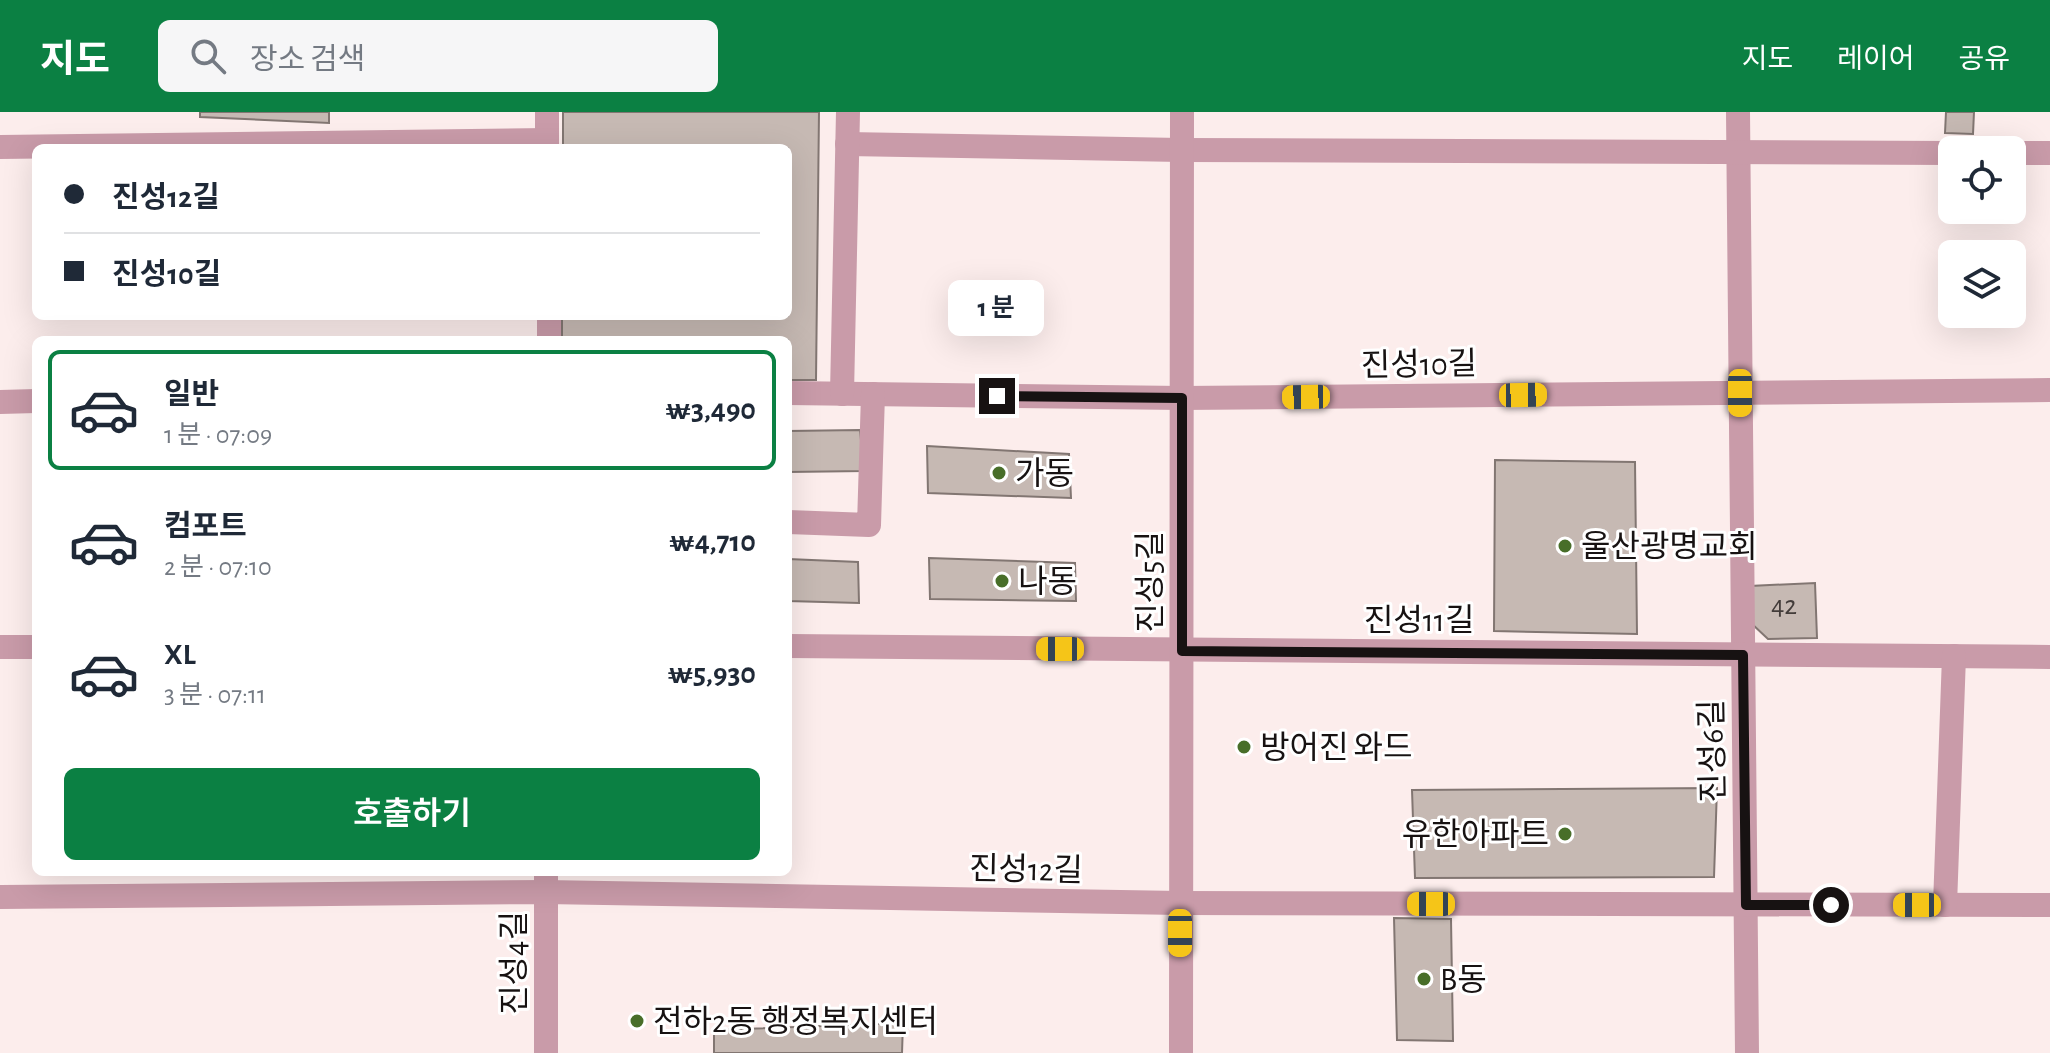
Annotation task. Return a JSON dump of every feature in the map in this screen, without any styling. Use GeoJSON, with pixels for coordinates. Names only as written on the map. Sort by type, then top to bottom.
{"type":"FeatureCollection","features":[{"type":"Feature","properties":{"kind":"street"},"geometry":{"type":"LineString","coordinates":[[547,112],[547,144]]}},
{"type":"Feature","properties":{"kind":"street"},"geometry":{"type":"LineString","coordinates":[[842,394],[848,112]]}},
{"type":"Feature","properties":{"kind":"street","name":"진성5길"},"geometry":{"type":"LineString","coordinates":[[1181,1053],[1182,112]]}},
{"type":"Feature","properties":{"kind":"street","name":"진성6길"},"geometry":{"type":"LineString","coordinates":[[1738,112],[1747,1053]]}},
{"type":"Feature","properties":{"kind":"street"},"geometry":{"type":"LineString","coordinates":[[847,144],[1181,150],[1938,153]]}},
{"type":"Feature","properties":{"kind":"street"},"geometry":{"type":"LineString","coordinates":[[0,147],[32,147]]}},
{"type":"Feature","properties":{"kind":"street"},"geometry":{"type":"LineString","coordinates":[[2026,153],[2050,153]]}},
{"type":"Feature","properties":{"kind":"street","name":"진성10길"},"geometry":{"type":"LineString","coordinates":[[792,393],[1182,398],[2050,390]]}},
{"type":"Feature","properties":{"kind":"street"},"geometry":{"type":"LineString","coordinates":[[792,522],[869,525],[873,394]]}},
{"type":"Feature","properties":{"kind":"street"},"geometry":{"type":"LineString","coordinates":[[0,402],[32,401]]}},
{"type":"Feature","properties":{"kind":"street","name":"진성11길"},"geometry":{"type":"LineString","coordinates":[[792,646],[2050,657]]}},
{"type":"Feature","properties":{"kind":"street"},"geometry":{"type":"LineString","coordinates":[[0,647],[32,647]]}},
{"type":"Feature","properties":{"kind":"street"},"geometry":{"type":"LineString","coordinates":[[1945,905],[1954,656]]}},
{"type":"Feature","properties":{"kind":"street","name":"진성12길"},"geometry":{"type":"LineString","coordinates":[[0,897],[546,882],[1180,903],[2050,905]]}},
{"type":"Feature","properties":{"kind":"street","name":"진성4길"},"geometry":{"type":"LineString","coordinates":[[546,882],[546,1053]]}},
{"type":"Feature","properties":{"kind":"building"},"geometry":{"type":"Polygon","coordinates":[[[200,112],[329,112],[329,123],[200,117],[200,112]]]}},
{"type":"Feature","properties":{"kind":"building"},"geometry":{"type":"Polygon","coordinates":[[[563,112],[819,112],[816,380],[792,380],[792,336],[562,336],[562,320],[792,320],[792,144],[563,144],[563,112]]]}},
{"type":"Feature","properties":{"kind":"building"},"geometry":{"type":"Polygon","coordinates":[[[1946,112],[1974,112],[1973,134],[1945,133],[1946,112]]]}},
{"type":"Feature","properties":{"kind":"building"},"geometry":{"type":"Polygon","coordinates":[[[860,430],[864,471],[792,472],[792,431],[860,430]]]}},
{"type":"Feature","properties":{"kind":"building","name":"가동"},"geometry":{"type":"Polygon","coordinates":[[[927,446],[1069,454],[1071,498],[928,493],[927,446]]]}},
{"type":"Feature","properties":{"kind":"building","name":"울산광명교회"},"geometry":{"type":"Polygon","coordinates":[[[1495,460],[1635,462],[1637,634],[1494,631],[1495,460]]]}},
{"type":"Feature","properties":{"kind":"building","name":"나동"},"geometry":{"type":"Polygon","coordinates":[[[929,558],[1075,563],[1076,601],[930,599],[929,558]]]}},
{"type":"Feature","properties":{"kind":"building"},"geometry":{"type":"Polygon","coordinates":[[[792,559],[858,562],[859,603],[792,601],[792,559]]]}},
{"type":"Feature","properties":{"kind":"building"},"geometry":{"type":"Polygon","coordinates":[[[1815,583],[1817,638],[1768,639],[1751,623],[1750,586],[1815,583]]]}},
{"type":"Feature","properties":{"kind":"building","name":"유한아파트"},"geometry":{"type":"Polygon","coordinates":[[[1717,788],[1714,877],[1415,878],[1412,790],[1717,788]]]}},
{"type":"Feature","properties":{"kind":"building","name":"B동"},"geometry":{"type":"Polygon","coordinates":[[[1394,918],[1451,919],[1453,1041],[1397,1040],[1394,918]]]}},
{"type":"Feature","properties":{"kind":"building"},"geometry":{"type":"Polygon","coordinates":[[[903,1023],[902,1053],[714,1053],[714,1030],[903,1023]]]}},
{"type":"Feature","properties":{"kind":"place","name":"가동"},"geometry":{"type":"Point","coordinates":[999,473]}},
{"type":"Feature","properties":{"kind":"place","name":"울산광명교회"},"geometry":{"type":"Point","coordinates":[1565,546]}},
{"type":"Feature","properties":{"kind":"place","name":"나동"},"geometry":{"type":"Point","coordinates":[1002,581]}},
{"type":"Feature","properties":{"kind":"place","name":"방어진 와드"},"geometry":{"type":"Point","coordinates":[1244,747]}},
{"type":"Feature","properties":{"kind":"place","name":"유한아파트"},"geometry":{"type":"Point","coordinates":[1565,834]}},
{"type":"Feature","properties":{"kind":"place","name":"B동"},"geometry":{"type":"Point","coordinates":[1424,979]}},
{"type":"Feature","properties":{"kind":"place","name":"전하2동 행정복지센터"},"geometry":{"type":"Point","coordinates":[637,1021]}},
{"type":"Feature","properties":{"kind":"route"},"geometry":{"type":"LineString","coordinates":[[997,396],[1182,398],[1182,651],[1743,655],[1746,905],[1831,905]]}}]}
